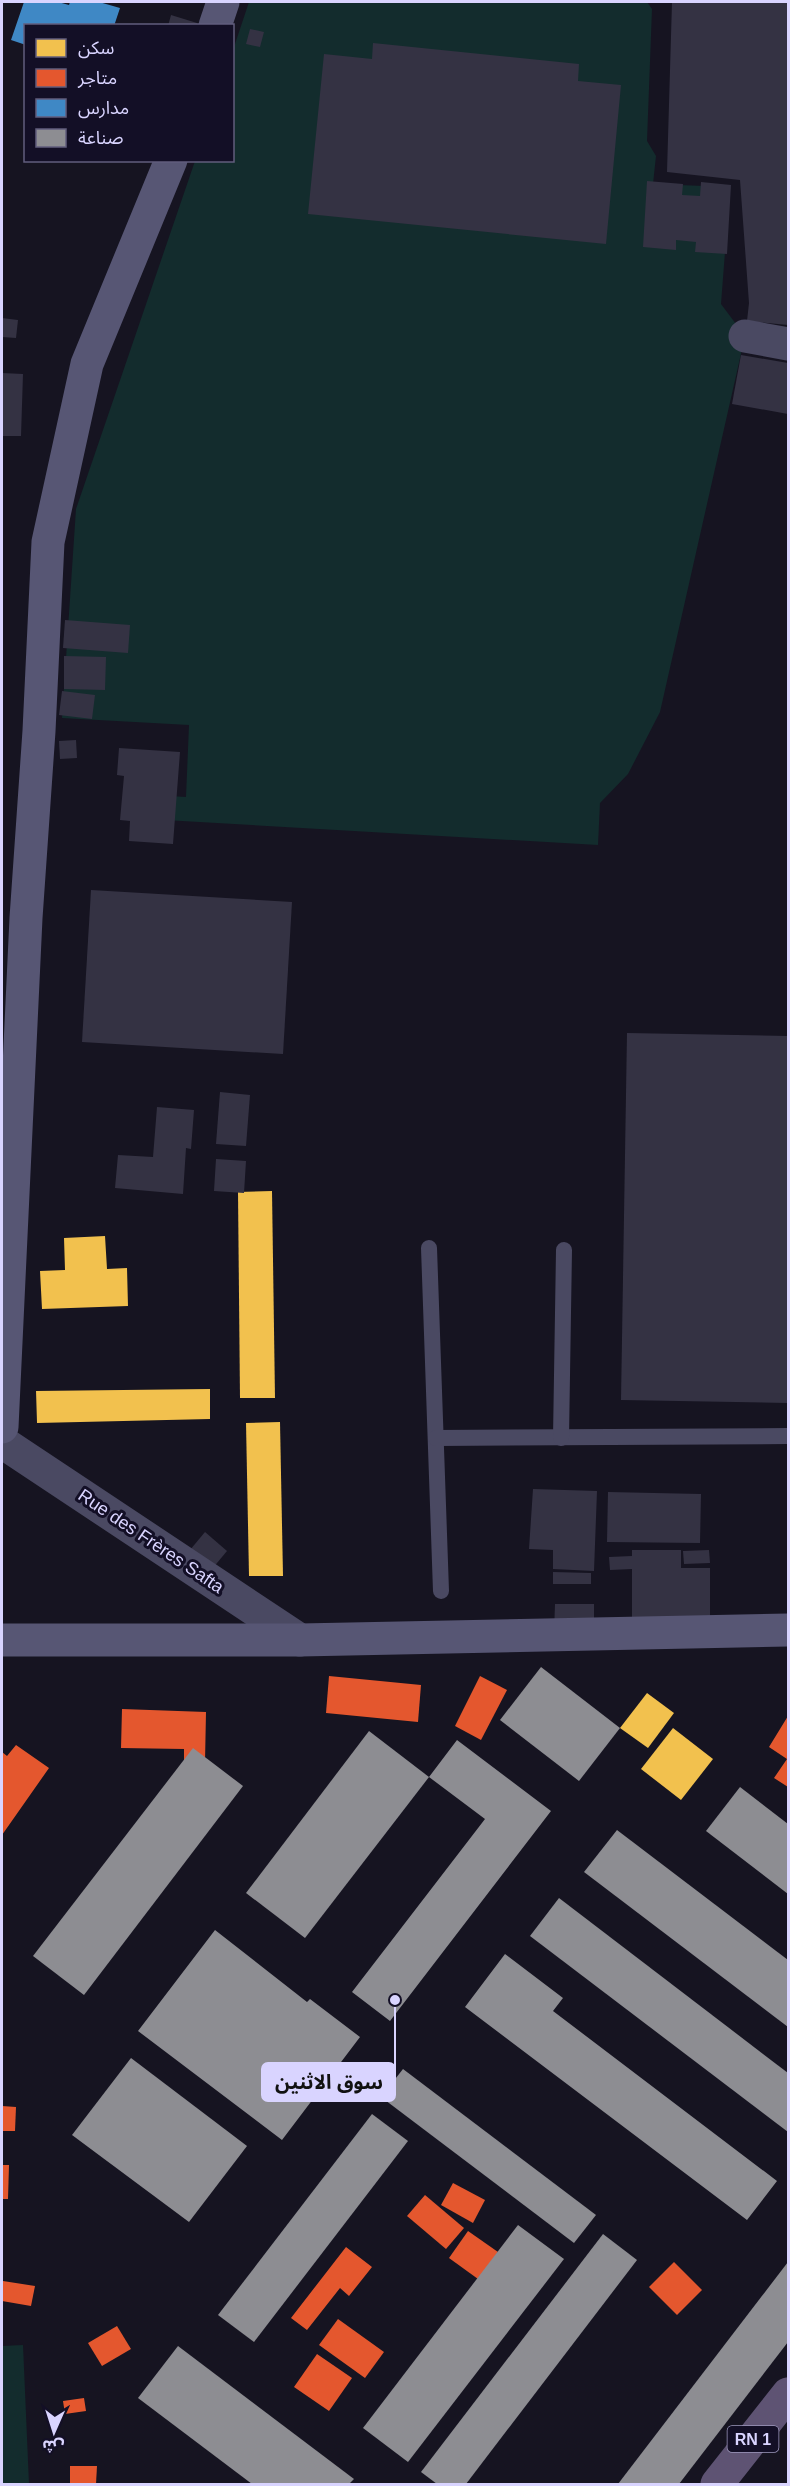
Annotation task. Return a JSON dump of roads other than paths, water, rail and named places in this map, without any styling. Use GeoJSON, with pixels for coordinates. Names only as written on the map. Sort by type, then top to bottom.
{"type":"FeatureCollection","features":[{"type":"Feature","properties":{"kind":"main road"},"geometry":{"type":"LineString","coordinates":[[216,24],[223,2]]}},
{"type":"Feature","properties":{"kind":"main road"},"geometry":{"type":"LineString","coordinates":[[2,1427],[26,918],[39,731],[48,542],[87,364],[170,162]]}},
{"type":"Feature","properties":{"kind":"main road"},"geometry":{"type":"LineString","coordinates":[[2,1641],[300,1640],[789,1630]]}},
{"type":"Feature","properties":{"kind":"main road","name":"RN 1"},"geometry":{"type":"LineString","coordinates":[[717,2484],[789,2394]]}},
{"type":"Feature","properties":{"kind":"street"},"geometry":{"type":"LineString","coordinates":[[745,336],[789,344]]}},
{"type":"Feature","properties":{"kind":"street","name":"Rue des Frères Safta"},"geometry":{"type":"LineString","coordinates":[[2,1442],[300,1640]]}},
{"type":"Feature","properties":{"kind":"lane"},"geometry":{"type":"LineString","coordinates":[[429,1248],[441,1591]]}},
{"type":"Feature","properties":{"kind":"lane"},"geometry":{"type":"LineString","coordinates":[[561,1438],[564,1251]]}},
{"type":"Feature","properties":{"kind":"lane"},"geometry":{"type":"LineString","coordinates":[[436,1438],[789,1436]]}},
{"type":"Feature","properties":{"kind":"place","name":"ﺳﻮق اﻻﺛﻨﻴﻦ"},"geometry":{"type":"Point","coordinates":[395,2000]}}]}
